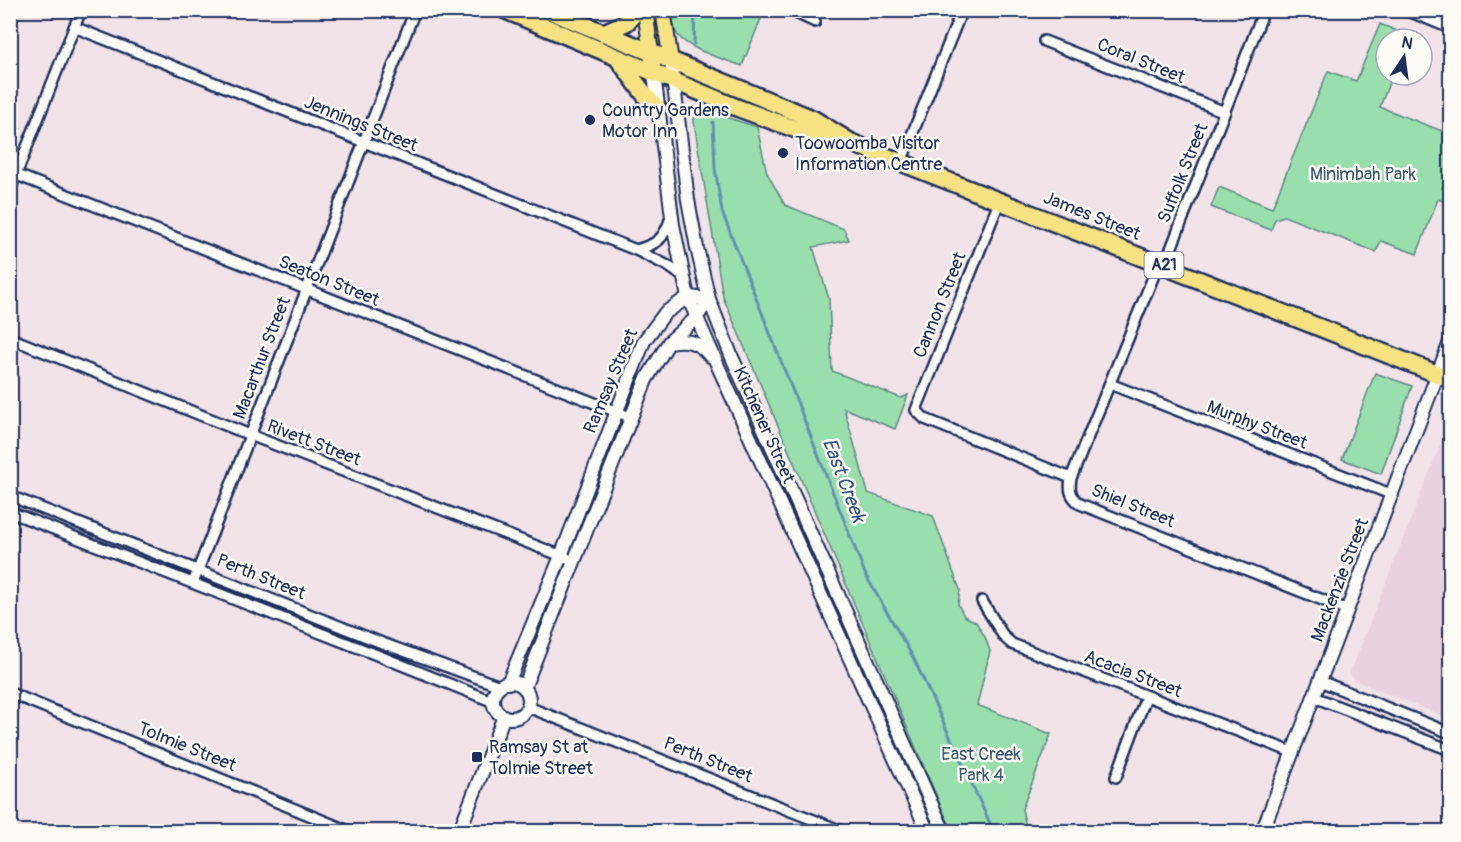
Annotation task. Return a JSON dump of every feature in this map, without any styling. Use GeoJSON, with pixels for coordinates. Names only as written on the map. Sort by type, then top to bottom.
{"type":"FeatureCollection","features":[{"type":"Feature","properties":{"kind":"highway","name":"James Street"},"geometry":{"type":"LineString","coordinates":[[505,10],[674,82],[806,133],[852,143],[1444,376]]}},
{"type":"Feature","properties":{"kind":"highway","name":"James Street"},"geometry":{"type":"LineString","coordinates":[[548,10],[813,119],[852,143]]}},
{"type":"Feature","properties":{"kind":"highway"},"geometry":{"type":"LineString","coordinates":[[603,33],[626,23],[638,10]]}},
{"type":"Feature","properties":{"kind":"highway"},"geometry":{"type":"LineString","coordinates":[[618,59],[658,109]]}},
{"type":"Feature","properties":{"kind":"main road","name":"Kitchener Street"},"geometry":{"type":"LineString","coordinates":[[645,10],[654,74]]}},
{"type":"Feature","properties":{"kind":"main road","name":"Kitchener Street"},"geometry":{"type":"LineString","coordinates":[[663,10],[671,61]]}},
{"type":"Feature","properties":{"kind":"street"},"geometry":{"type":"LineString","coordinates":[[10,190],[81,10]]}},
{"type":"Feature","properties":{"kind":"street","name":"Macarthur Street"},"geometry":{"type":"LineString","coordinates":[[193,583],[415,10]]}},
{"type":"Feature","properties":{"kind":"street"},"geometry":{"type":"LineString","coordinates":[[789,10],[815,22]]}},
{"type":"Feature","properties":{"kind":"street"},"geometry":{"type":"LineString","coordinates":[[901,162],[962,10]]}},
{"type":"Feature","properties":{"kind":"street","name":"Suffolk Street"},"geometry":{"type":"LineString","coordinates":[[1071,478],[1154,275],[1169,254],[1264,10]]}},
{"type":"Feature","properties":{"kind":"street"},"geometry":{"type":"LineString","coordinates":[[1406,10],[1450,28]]}},
{"type":"Feature","properties":{"kind":"street","name":"Jennings Street"},"geometry":{"type":"LineString","coordinates":[[74,27],[636,250],[684,277]]}},
{"type":"Feature","properties":{"kind":"street","name":"Coral Street"},"geometry":{"type":"LineString","coordinates":[[1044,41],[1225,112]]}},
{"type":"Feature","properties":{"kind":"street","name":"Kitchener Street"},"geometry":{"type":"LineString","coordinates":[[671,61],[688,200],[709,299],[944,831]]}},
{"type":"Feature","properties":{"kind":"street","name":"Kitchener Street"},"geometry":{"type":"LineString","coordinates":[[654,74],[672,216],[688,297],[928,831]]}},
{"type":"Feature","properties":{"kind":"street","name":"Seaton Street"},"geometry":{"type":"LineString","coordinates":[[17,175],[630,417]]}},
{"type":"Feature","properties":{"kind":"street","name":"Cannon Street"},"geometry":{"type":"LineString","coordinates":[[925,419],[916,410],[1000,200]]}},
{"type":"Feature","properties":{"kind":"street"},"geometry":{"type":"LineString","coordinates":[[636,250],[660,241],[672,216]]}},
{"type":"Feature","properties":{"kind":"street"},"geometry":{"type":"LineString","coordinates":[[688,297],[709,299]]}},
{"type":"Feature","properties":{"kind":"street","name":"Ramsay Street"},"geometry":{"type":"LineString","coordinates":[[504,684],[561,556],[644,341],[665,314],[688,297]]}},
{"type":"Feature","properties":{"kind":"street","name":"Ramsay Street"},"geometry":{"type":"LineString","coordinates":[[524,688],[646,380],[669,342],[697,317],[709,299]]}},
{"type":"Feature","properties":{"kind":"street","name":"Rivett Street"},"geometry":{"type":"LineString","coordinates":[[10,338],[250,435],[574,561]]}},
{"type":"Feature","properties":{"kind":"street"},"geometry":{"type":"LineString","coordinates":[[669,342],[680,340],[696,343],[704,348],[717,364]]}},
{"type":"Feature","properties":{"kind":"street","name":"Mackenzie Street"},"geometry":{"type":"LineString","coordinates":[[1265,831],[1292,752],[1393,495],[1444,376],[1450,342]]}},
{"type":"Feature","properties":{"kind":"street","name":"Murphy Street"},"geometry":{"type":"LineString","coordinates":[[1110,384],[1393,495]]}},
{"type":"Feature","properties":{"kind":"street","name":"Shiel Street"},"geometry":{"type":"LineString","coordinates":[[925,419],[1071,478],[1069,489],[1073,498],[1080,504],[1348,610]]}},
{"type":"Feature","properties":{"kind":"street"},"geometry":{"type":"LineString","coordinates":[[760,459],[775,452]]}},
{"type":"Feature","properties":{"kind":"street"},"geometry":{"type":"LineString","coordinates":[[11,513],[14,497]]}},
{"type":"Feature","properties":{"kind":"street","name":"Perth Street"},"geometry":{"type":"LineString","coordinates":[[14,497],[382,643],[504,684]]}},
{"type":"Feature","properties":{"kind":"street","name":"Perth Street"},"geometry":{"type":"LineString","coordinates":[[11,513],[494,702]]}},
{"type":"Feature","properties":{"kind":"street","name":"Acacia Street"},"geometry":{"type":"LineString","coordinates":[[982,601],[1004,638],[1012,644],[1292,752]]}},
{"type":"Feature","properties":{"kind":"street"},"geometry":{"type":"LineString","coordinates":[[303,626],[308,614]]}},
{"type":"Feature","properties":{"kind":"street"},"geometry":{"type":"LineString","coordinates":[[377,655],[382,643]]}},
{"type":"Feature","properties":{"kind":"street"},"geometry":{"type":"LineString","coordinates":[[1320,681],[1450,733]]}},
{"type":"Feature","properties":{"kind":"street"},"geometry":{"type":"LineString","coordinates":[[517,683],[524,688],[529,699],[528,707],[516,717],[504,716],[496,709],[495,693],[504,684],[517,683]]}},
{"type":"Feature","properties":{"kind":"street","name":"Tolmie Street"},"geometry":{"type":"LineString","coordinates":[[10,693],[351,831]]}},
{"type":"Feature","properties":{"kind":"street"},"geometry":{"type":"LineString","coordinates":[[1116,777],[1146,697]]}},
{"type":"Feature","properties":{"kind":"street"},"geometry":{"type":"LineString","coordinates":[[1314,697],[1450,750]]}},
{"type":"Feature","properties":{"kind":"street","name":"Perth Street"},"geometry":{"type":"LineString","coordinates":[[528,707],[844,831]]}},
{"type":"Feature","properties":{"kind":"street"},"geometry":{"type":"LineString","coordinates":[[459,831],[504,716]]}},
{"type":"Feature","properties":{"kind":"shaded area"},"geometry":{"type":"Polygon","coordinates":[[[1450,420],[1450,719],[1354,680],[1350,673],[1450,420]]]}},
{"type":"Feature","properties":{"kind":"green space"},"geometry":{"type":"Polygon","coordinates":[[[671,10],[764,11],[742,66],[707,53],[682,40],[675,29],[671,10]]]}},
{"type":"Feature","properties":{"kind":"green space","name":"Minimbah Park"},"geometry":{"type":"Polygon","coordinates":[[[1374,38],[1374,87],[1388,87],[1380,107],[1450,134],[1450,166],[1442,188],[1450,191],[1450,204],[1438,199],[1417,254],[1381,241],[1376,252],[1284,216],[1275,219],[1271,230],[1211,207],[1219,187],[1272,208],[1328,71],[1356,81],[1374,38]]]}},
{"type":"Feature","properties":{"kind":"green space","name":"East Creek Park 4"},"geometry":{"type":"Polygon","coordinates":[[[699,113],[713,113],[757,127],[767,173],[785,205],[844,229],[849,240],[813,247],[829,299],[832,371],[901,398],[908,395],[895,429],[844,408],[868,493],[933,516],[960,590],[958,604],[964,616],[976,622],[990,651],[977,705],[1051,734],[1022,809],[1027,831],[954,831],[945,816],[723,297],[694,123],[694,118],[699,113]]]}},
{"type":"Feature","properties":{"kind":"green space"},"geometry":{"type":"Polygon","coordinates":[[[1375,373],[1412,386],[1381,474],[1342,459],[1375,373]]]}},
{"type":"Feature","properties":{"kind":"waterway","name":"East Creek"},"geometry":{"type":"LineString","coordinates":[[694,44],[695,10]]}},
{"type":"Feature","properties":{"kind":"waterway","name":"East Creek"},"geometry":{"type":"LineString","coordinates":[[713,122],[715,168],[722,212],[866,576],[913,657],[994,832]]}},
{"type":"Feature","properties":{"kind":"place","name":"Country Gardens Motor Inn"},"geometry":{"type":"Point","coordinates":[590,120]}},
{"type":"Feature","properties":{"kind":"place","name":"Toowoomba Visitor Information Centre"},"geometry":{"type":"Point","coordinates":[783,153]}},
{"type":"Feature","properties":{"kind":"place","name":"Ramsay St at Tolmie Street"},"geometry":{"type":"Point","coordinates":[477,757]}}]}
